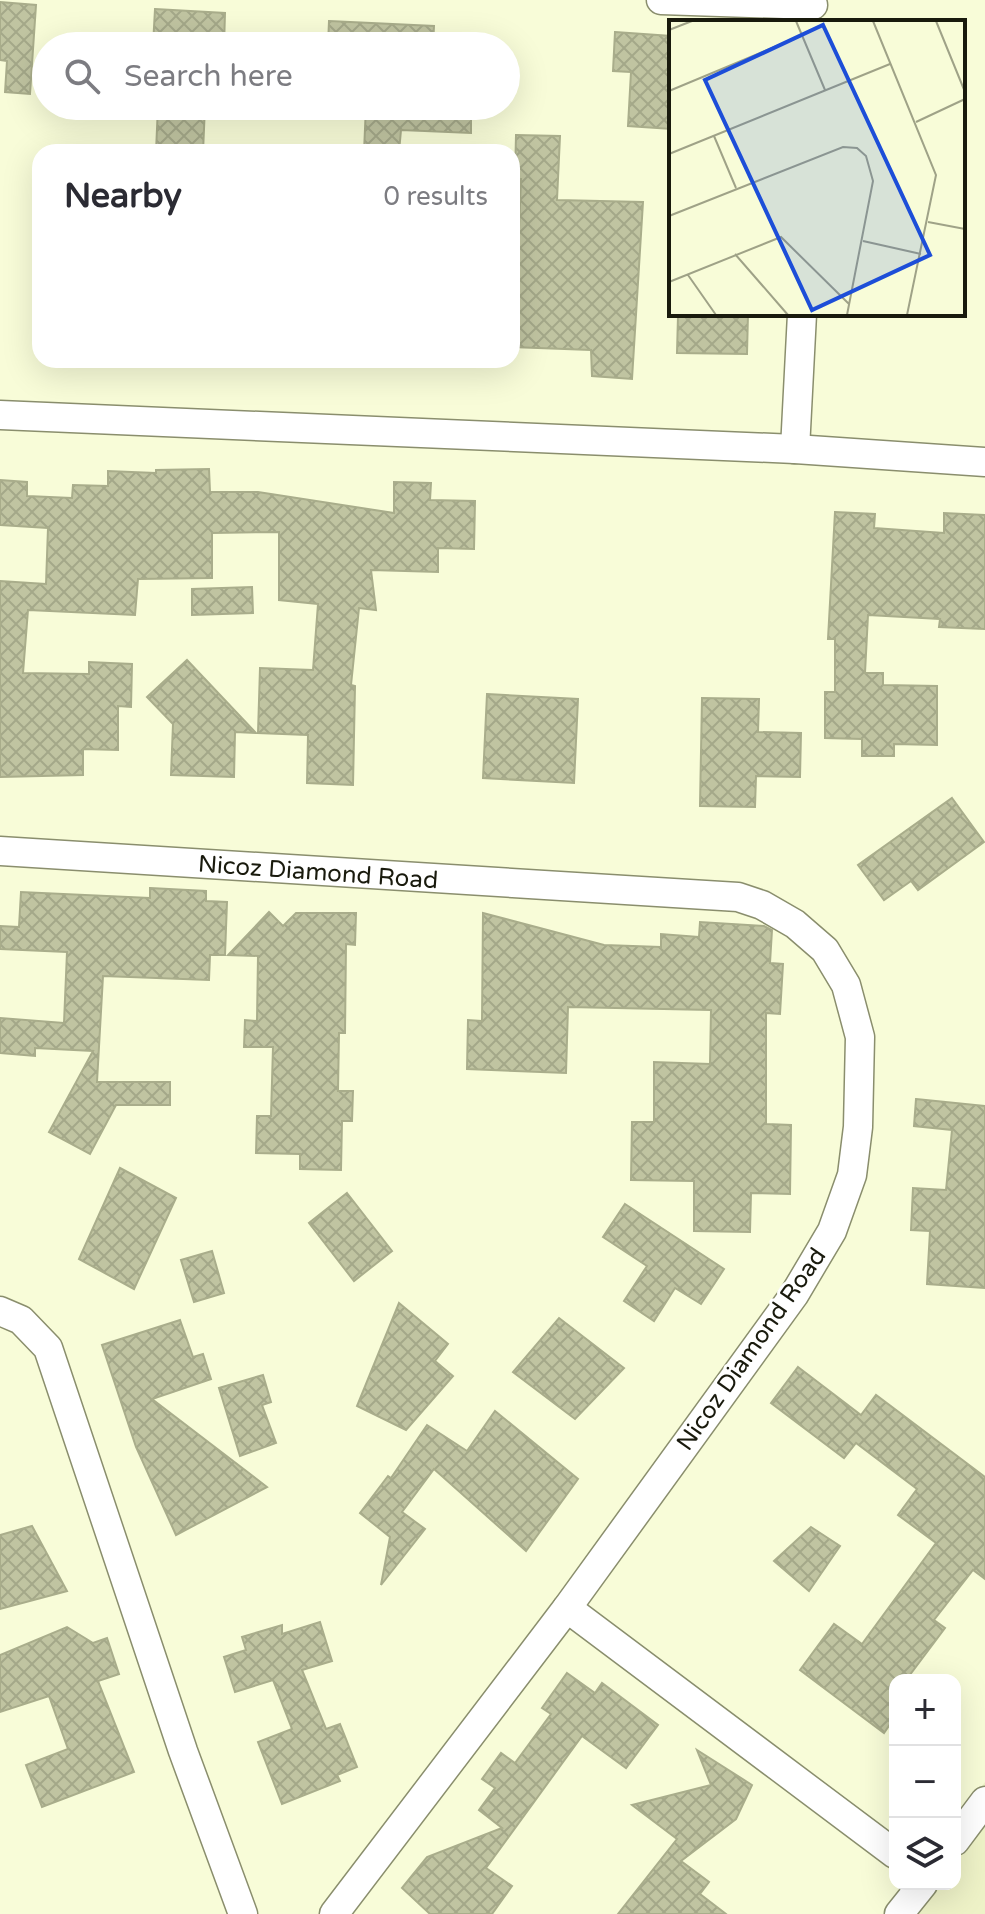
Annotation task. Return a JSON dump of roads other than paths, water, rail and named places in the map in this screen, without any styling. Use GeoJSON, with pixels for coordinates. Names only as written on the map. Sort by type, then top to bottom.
{"type":"FeatureCollection","features":[{"type":"Feature","properties":{"kind":"street"},"geometry":{"type":"LineString","coordinates":[[661,0],[813,9]]}},
{"type":"Feature","properties":{"kind":"street"},"geometry":{"type":"LineString","coordinates":[[795,449],[802,316]]}},
{"type":"Feature","properties":{"kind":"street"},"geometry":{"type":"LineString","coordinates":[[0,415],[795,449],[985,462]]}},
{"type":"Feature","properties":{"kind":"street","name":"Nicoz Diamond Road"},"geometry":{"type":"LineString","coordinates":[[0,851],[738,897],[762,905],[795,924],[825,950],[846,985],[860,1037],[858,1127],[852,1175],[832,1231],[794,1295],[567,1608],[334,1914]]}},
{"type":"Feature","properties":{"kind":"street"},"geometry":{"type":"LineString","coordinates":[[0,1311],[21,1320],[48,1348],[183,1751],[243,1914]]}},
{"type":"Feature","properties":{"kind":"street"},"geometry":{"type":"LineString","coordinates":[[567,1608],[889,1850]]}},
{"type":"Feature","properties":{"kind":"street"},"geometry":{"type":"LineString","coordinates":[[961,1833],[985,1801]]}},
{"type":"Feature","properties":{"kind":"street"},"geometry":{"type":"LineString","coordinates":[[899,1914],[918,1890]]}}]}
